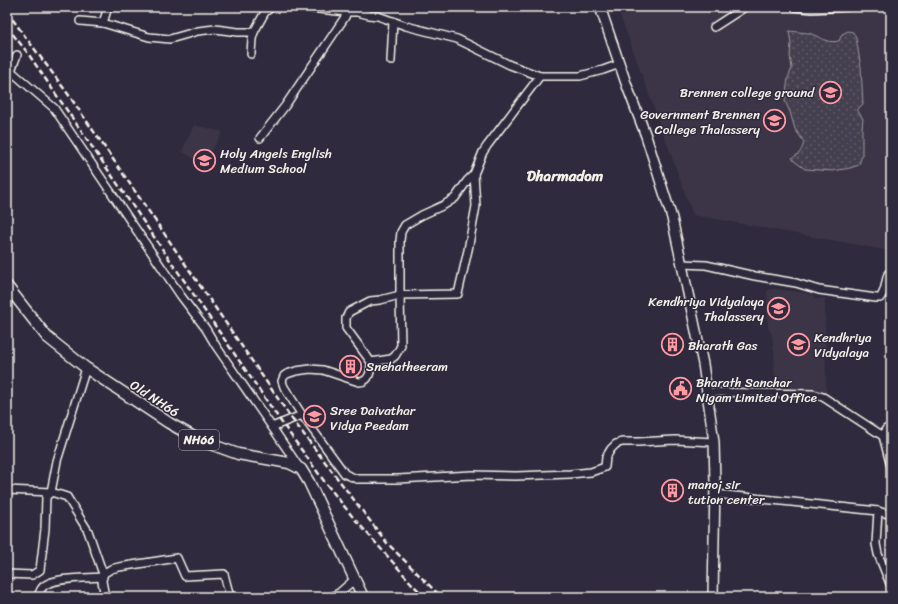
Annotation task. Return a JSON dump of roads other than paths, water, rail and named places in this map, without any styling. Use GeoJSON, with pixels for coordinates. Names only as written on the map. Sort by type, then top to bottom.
{"type":"FeatureCollection","features":[{"type":"Feature","properties":{"kind":"main road"},"geometry":{"type":"LineString","coordinates":[[600,7],[646,136],[672,218],[703,364],[714,442],[715,494],[713,597]]}},
{"type":"Feature","properties":{"kind":"main road","name":"Old NH66"},"geometry":{"type":"LineString","coordinates":[[7,286],[47,337],[86,368],[169,423],[199,440],[238,454],[289,463],[301,469]]}},
{"type":"Feature","properties":{"kind":"main road"},"geometry":{"type":"LineString","coordinates":[[301,469],[309,482],[363,597]]}},
{"type":"Feature","properties":{"kind":"street"},"geometry":{"type":"LineString","coordinates":[[104,23],[108,7]]}},
{"type":"Feature","properties":{"kind":"street"},"geometry":{"type":"LineString","coordinates":[[251,54],[254,32],[265,9],[272,7]]}},
{"type":"Feature","properties":{"kind":"street"},"geometry":{"type":"LineString","coordinates":[[299,7],[347,12],[360,10],[368,15],[378,16],[406,26],[457,39],[510,65],[540,76],[580,76],[620,64]]}},
{"type":"Feature","properties":{"kind":"street"},"geometry":{"type":"LineString","coordinates":[[714,27],[745,7]]}},
{"type":"Feature","properties":{"kind":"street"},"geometry":{"type":"LineString","coordinates":[[795,7],[812,9],[846,7]]}},
{"type":"Feature","properties":{"kind":"street"},"geometry":{"type":"LineString","coordinates":[[260,138],[285,106],[347,12]]}},
{"type":"Feature","properties":{"kind":"street"},"geometry":{"type":"LineString","coordinates":[[80,21],[104,23],[149,37],[170,39],[198,31],[215,29],[238,32],[254,32]]}},
{"type":"Feature","properties":{"kind":"street"},"geometry":{"type":"LineString","coordinates":[[391,61],[392,21]]}},
{"type":"Feature","properties":{"kind":"street"},"geometry":{"type":"LineString","coordinates":[[17,55],[11,71],[54,108],[181,296],[206,329],[216,346],[301,469]]}},
{"type":"Feature","properties":{"kind":"street"},"geometry":{"type":"LineString","coordinates":[[371,362],[391,359],[399,351],[401,346],[400,241],[401,232],[405,225],[455,198],[474,174],[487,146],[540,76]]}},
{"type":"Feature","properties":{"kind":"street"},"geometry":{"type":"LineString","coordinates":[[474,174],[476,206],[458,294],[400,295],[370,301],[349,312],[346,318],[346,328],[371,362],[370,374],[365,381],[359,382],[323,370],[310,369],[296,371],[284,376],[282,381],[284,387],[302,416],[345,474],[357,478],[398,478],[591,472],[605,468],[606,457],[616,444],[622,442],[675,440],[714,442]]}},
{"type":"Feature","properties":{"kind":"street"},"geometry":{"type":"LineString","coordinates":[[682,264],[706,265],[796,283],[819,290],[876,298],[880,298],[882,295],[888,274],[891,274]]}},
{"type":"Feature","properties":{"kind":"street"},"geometry":{"type":"LineString","coordinates":[[7,574],[32,575],[40,570],[45,529],[46,497],[51,492],[57,461],[86,368]]}},
{"type":"Feature","properties":{"kind":"street"},"geometry":{"type":"LineString","coordinates":[[707,392],[814,394],[824,397],[883,436]]}},
{"type":"Feature","properties":{"kind":"street"},"geometry":{"type":"LineString","coordinates":[[272,427],[302,416]]}},
{"type":"Feature","properties":{"kind":"street"},"geometry":{"type":"LineString","coordinates":[[891,426],[886,429],[883,436],[891,467]]}},
{"type":"Feature","properties":{"kind":"street"},"geometry":{"type":"LineString","coordinates":[[7,490],[51,492],[67,496],[88,531],[103,576],[102,581],[105,597]]}},
{"type":"Feature","properties":{"kind":"street"},"geometry":{"type":"LineString","coordinates":[[715,494],[878,511],[891,515]]}},
{"type":"Feature","properties":{"kind":"street"},"geometry":{"type":"LineString","coordinates":[[878,511],[876,544],[878,554],[891,586]]}},
{"type":"Feature","properties":{"kind":"street"},"geometry":{"type":"LineString","coordinates":[[38,597],[42,587],[53,581],[103,576],[111,569],[119,567],[177,558],[184,576],[224,574],[230,597]]}},
{"type":"Feature","properties":{"kind":"street"},"geometry":{"type":"LineString","coordinates":[[331,597],[339,593],[355,579]]}},
{"type":"Feature","properties":{"kind":"railway"},"geometry":{"type":"LineString","coordinates":[[7,12],[68,94],[292,419],[387,543],[441,597]]}},
{"type":"Feature","properties":{"kind":"railway"},"geometry":{"type":"LineString","coordinates":[[7,27],[27,52],[282,423],[324,481],[352,516],[425,597]]}},
{"type":"Feature","properties":{"kind":"place","name":"Brennen college ground"},"geometry":{"type":"Point","coordinates":[830,92]}},
{"type":"Feature","properties":{"kind":"place","name":"Government Brennen College Thalassery"},"geometry":{"type":"Point","coordinates":[775,121]}},
{"type":"Feature","properties":{"kind":"place","name":"Holy Angels English Medium School"},"geometry":{"type":"Point","coordinates":[205,160]}},
{"type":"Feature","properties":{"kind":"place","name":"Kendhriya Vidyalaya Thalassery"},"geometry":{"type":"Point","coordinates":[779,308]}},
{"type":"Feature","properties":{"kind":"place","name":"Kendhriya Vidyalaya"},"geometry":{"type":"Point","coordinates":[799,344]}},
{"type":"Feature","properties":{"kind":"place","name":"Bharath Gas"},"geometry":{"type":"Point","coordinates":[673,345]}},
{"type":"Feature","properties":{"kind":"place","name":"Snehatheeram"},"geometry":{"type":"Point","coordinates":[350,366]}},
{"type":"Feature","properties":{"kind":"place","name":"Bharath Sanchar Nigam Limited Office"},"geometry":{"type":"Point","coordinates":[681,389]}},
{"type":"Feature","properties":{"kind":"place","name":"Sree Daivathar Vidya Peedam"},"geometry":{"type":"Point","coordinates":[315,417]}},
{"type":"Feature","properties":{"kind":"place","name":"manoj sir tution center"},"geometry":{"type":"Point","coordinates":[672,491]}},
{"type":"Feature","properties":{"kind":"district","name":"Dharmadom"},"geometry":{"type":"Point","coordinates":[565,176]}}]}
